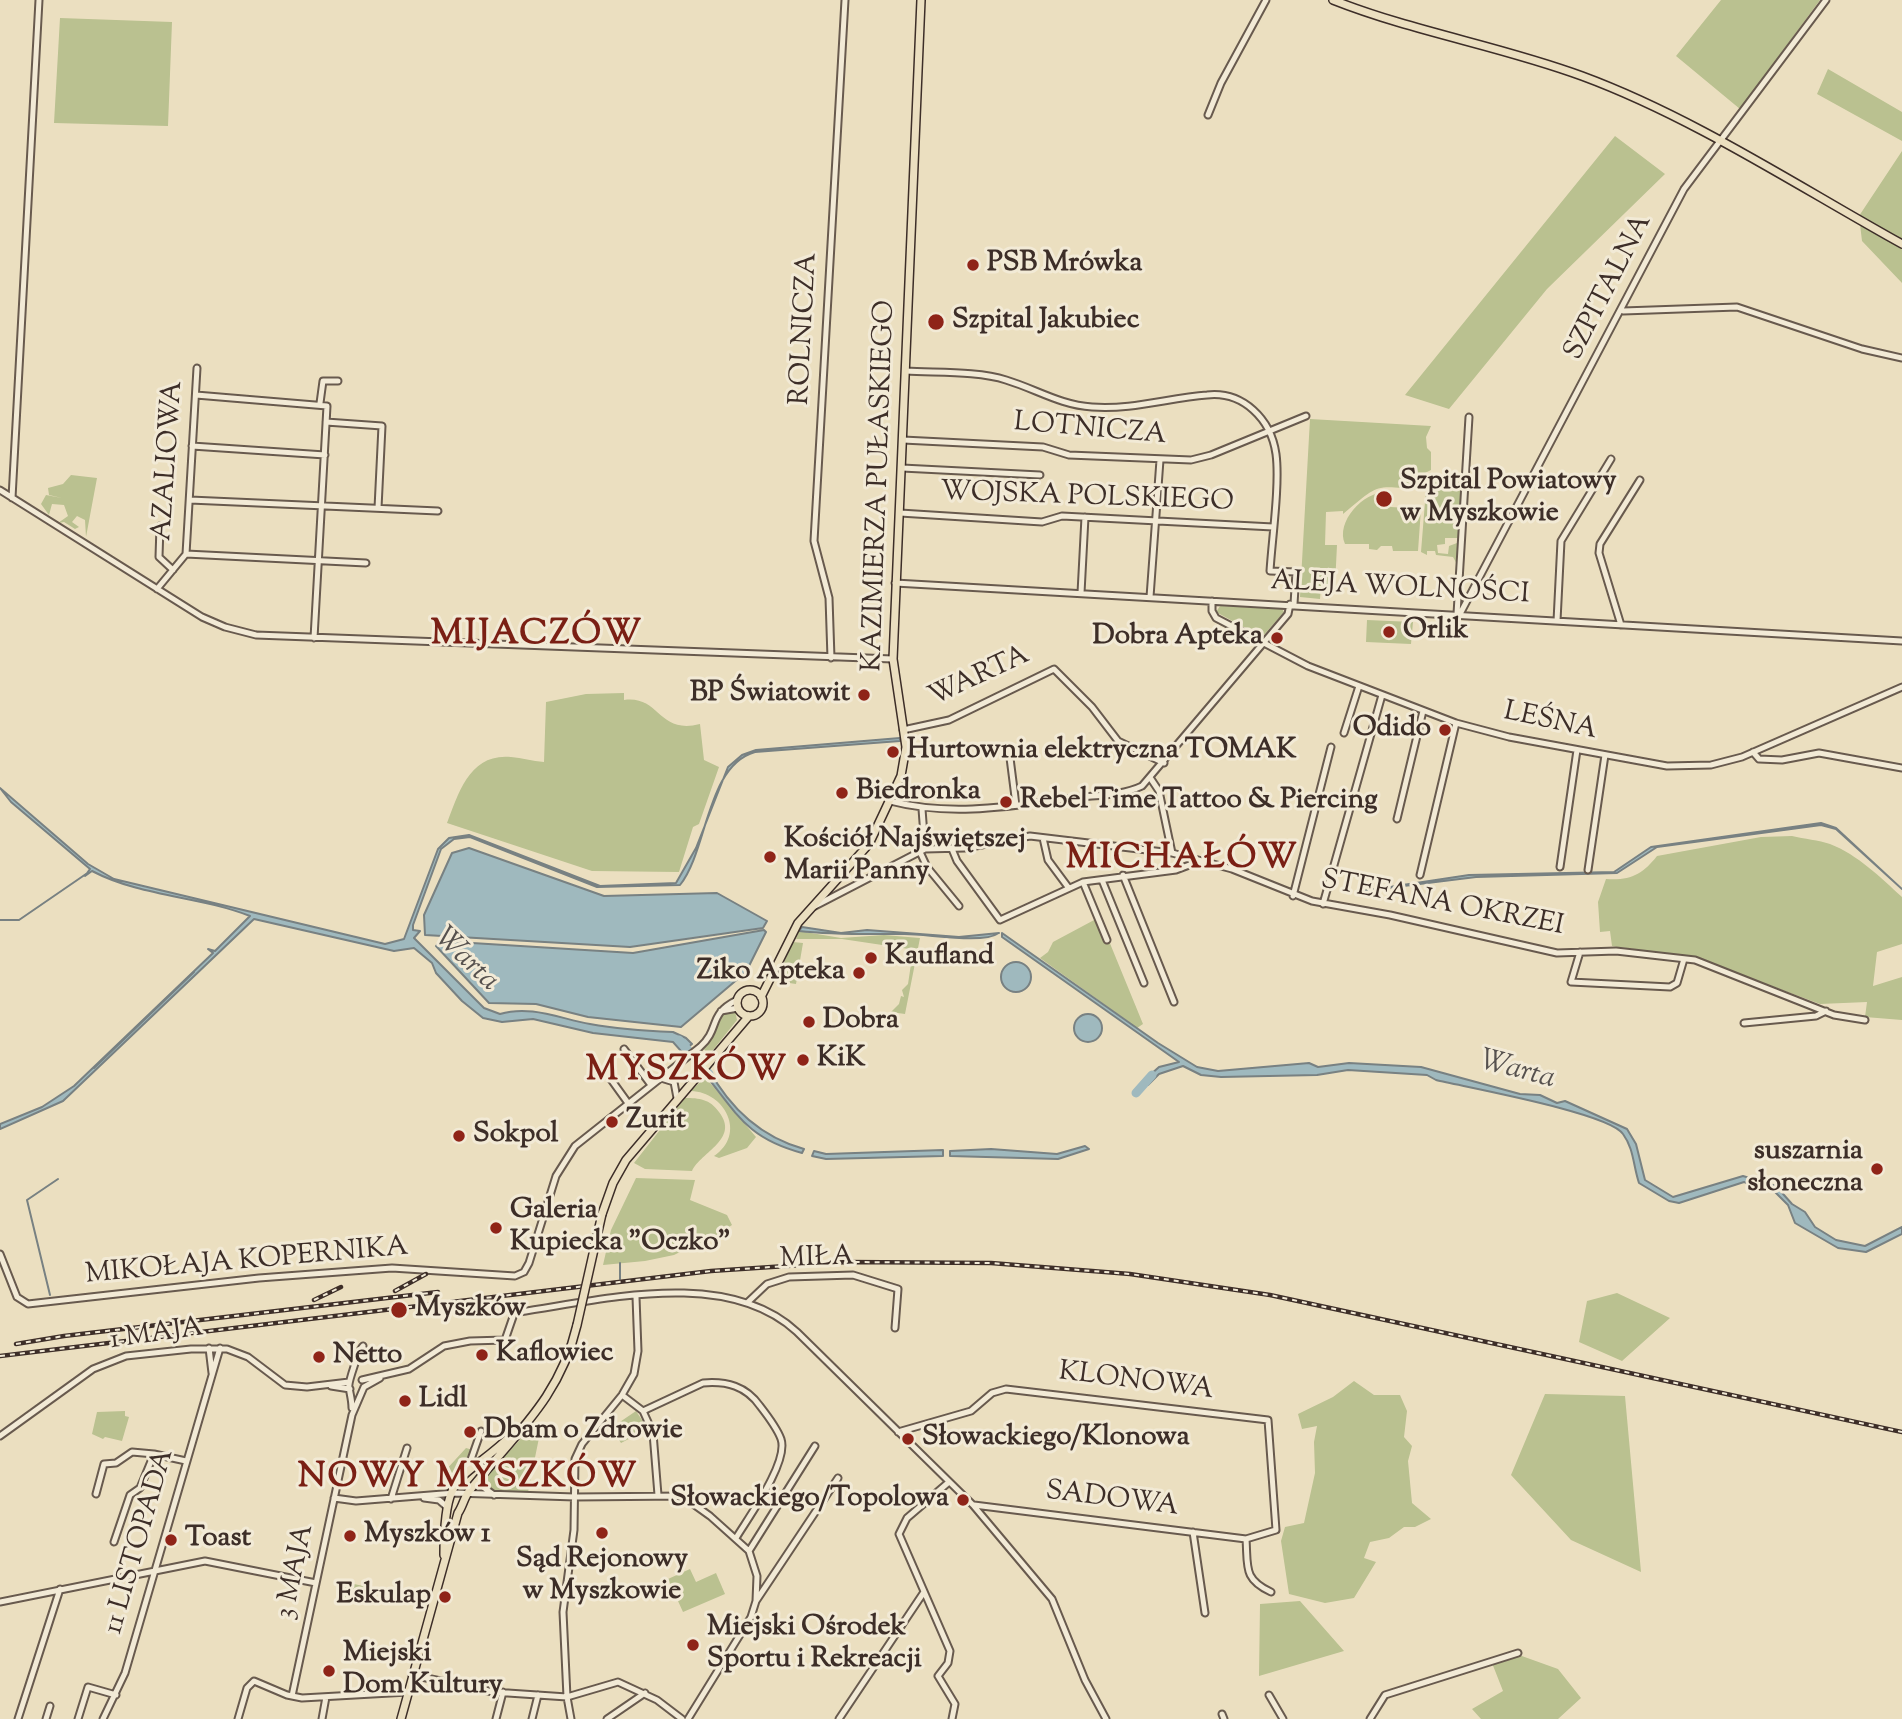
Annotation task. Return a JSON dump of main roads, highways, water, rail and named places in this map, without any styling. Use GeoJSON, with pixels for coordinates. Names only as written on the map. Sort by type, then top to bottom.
{"type":"FeatureCollection","features":[{"type":"Feature","properties":{"kind":"main road","name":"KAZIMIERZA PUŁASKIEGO"},"geometry":{"type":"LineString","coordinates":[[773,974],[754,990],[742,992],[741,1009],[761,1009],[761,997],[773,974],[792,934],[798,923],[869,844],[905,765],[905,746],[893,659],[921,0]]}},
{"type":"Feature","properties":{"kind":"main road"},"geometry":{"type":"LineString","coordinates":[[1333,0],[1407,25],[1583,76],[1659,110],[1902,244]]}},
{"type":"Feature","properties":{"kind":"main road"},"geometry":{"type":"LineString","coordinates":[[754,990],[761,997]]}},
{"type":"Feature","properties":{"kind":"main road"},"geometry":{"type":"LineString","coordinates":[[401,1719],[458,1513],[467,1493],[532,1418],[561,1374],[577,1325],[603,1214],[621,1168],[734,1032],[741,1009]]}},
{"type":"Feature","properties":{"kind":"main road"},"geometry":{"type":"LineString","coordinates":[[444,1562],[446,1506],[468,1468],[499,1447],[532,1418]]}},
{"type":"Feature","properties":{"kind":"water"},"geometry":{"type":"Polygon","coordinates":[[[900,738],[900,741],[755,752],[739,760],[722,782],[728,767],[742,755],[756,750],[900,738]]]}},
{"type":"Feature","properties":{"kind":"water"},"geometry":{"type":"Polygon","coordinates":[[[722,782],[705,825],[717,791],[722,782]]]}},
{"type":"Feature","properties":{"kind":"water"},"geometry":{"type":"Polygon","coordinates":[[[0,788],[88,864],[114,879],[385,944],[404,939],[438,849],[449,838],[469,835],[600,886],[676,883],[696,848],[705,825],[697,851],[680,885],[597,887],[470,837],[454,839],[441,849],[413,925],[413,930],[420,931],[414,938],[484,1008],[500,1014],[522,1011],[544,1013],[600,1026],[673,1032],[692,1044],[682,1052],[673,1042],[593,1033],[533,1019],[502,1022],[483,1018],[462,1001],[436,973],[432,963],[414,948],[394,951],[254,919],[63,1101],[0,1129],[0,1124],[42,1107],[74,1086],[213,953],[208,949],[215,951],[250,916],[231,909],[131,886],[92,871],[85,876],[90,869],[11,802],[0,788]]]}},
{"type":"Feature","properties":{"kind":"water"},"geometry":{"type":"Polygon","coordinates":[[[1821,823],[1836,828],[1902,889],[1836,829],[1821,825],[1657,847],[1617,873],[1476,877],[1363,891],[1469,875],[1614,872],[1651,847],[1821,823]]]}},
{"type":"Feature","properties":{"kind":"water"},"geometry":{"type":"Polygon","coordinates":[[[469,848],[604,896],[717,893],[767,921],[763,928],[630,947],[425,935],[424,915],[452,853],[469,848]]]}},
{"type":"Feature","properties":{"kind":"water"},"geometry":{"type":"Polygon","coordinates":[[[802,927],[841,933],[867,930],[959,937],[999,933],[966,938],[912,934],[838,934],[799,931],[802,927]]]}},
{"type":"Feature","properties":{"kind":"water"},"geometry":{"type":"Polygon","coordinates":[[[764,930],[766,932],[746,972],[681,1027],[588,1017],[536,1004],[489,1003],[436,946],[440,941],[633,953],[764,930]]]}},
{"type":"Feature","properties":{"kind":"water"},"geometry":{"type":"Polygon","coordinates":[[[1002,933],[1158,1043],[1197,1067],[1218,1071],[1309,1063],[1318,1067],[1349,1063],[1421,1067],[1520,1094],[1540,1095],[1557,1103],[1565,1101],[1627,1129],[1636,1144],[1645,1180],[1673,1197],[1743,1176],[1776,1186],[1792,1204],[1805,1212],[1815,1227],[1836,1240],[1865,1246],[1902,1227],[1902,1234],[1866,1252],[1838,1248],[1795,1223],[1788,1205],[1775,1192],[1744,1182],[1679,1203],[1669,1201],[1639,1183],[1627,1140],[1612,1126],[1567,1110],[1436,1080],[1427,1075],[1348,1070],[1317,1075],[1221,1077],[1201,1075],[1183,1066],[1159,1074],[1148,1085],[1141,1083],[1159,1067],[1179,1062],[1002,937],[1002,933]]]}},
{"type":"Feature","properties":{"kind":"water"},"geometry":{"type":"Polygon","coordinates":[[[1016,962],[1022,963],[1030,971],[1030,983],[1022,991],[1016,992],[1010,991],[1002,983],[1001,977],[1002,971],[1010,963],[1016,962]]]}},
{"type":"Feature","properties":{"kind":"water"},"geometry":{"type":"Polygon","coordinates":[[[1088,1014],[1098,1018],[1102,1028],[1098,1038],[1088,1042],[1078,1038],[1074,1028],[1078,1018],[1088,1014]]]}},
{"type":"Feature","properties":{"kind":"water"},"geometry":{"type":"Polygon","coordinates":[[[708,1068],[736,1108],[748,1119],[774,1137],[804,1149],[802,1153],[768,1140],[745,1123],[704,1073],[708,1068]]]}},
{"type":"Feature","properties":{"kind":"water"},"geometry":{"type":"Polygon","coordinates":[[[1085,1146],[1089,1149],[1058,1159],[950,1156],[950,1151],[991,1149],[1057,1154],[1085,1146]]]}},
{"type":"Feature","properties":{"kind":"water"},"geometry":{"type":"Polygon","coordinates":[[[943,1150],[943,1156],[826,1159],[812,1156],[814,1151],[826,1154],[943,1150]]]}},
{"type":"Feature","properties":{"kind":"waterway"},"geometry":{"type":"LineString","coordinates":[[0,920],[19,920],[86,874]]}},
{"type":"Feature","properties":{"kind":"waterway"},"geometry":{"type":"LineString","coordinates":[[94,1068],[194,972]]}},
{"type":"Feature","properties":{"kind":"waterway","name":"Warta"},"geometry":{"type":"LineString","coordinates":[[679,1040],[709,1074]]}},
{"type":"Feature","properties":{"kind":"waterway","name":"Warta"},"geometry":{"type":"LineString","coordinates":[[1136,1093],[1152,1075]]}},
{"type":"Feature","properties":{"kind":"waterway"},"geometry":{"type":"LineString","coordinates":[[50,1295],[27,1200],[58,1179]]}},
{"type":"Feature","properties":{"kind":"waterway"},"geometry":{"type":"LineString","coordinates":[[620,1263],[620,1279]]}},
{"type":"Feature","properties":{"kind":"railway"},"geometry":{"type":"LineString","coordinates":[[0,1356],[711,1271],[847,1262],[991,1263],[1130,1274],[1270,1295],[1902,1432]]}},
{"type":"Feature","properties":{"kind":"railway"},"geometry":{"type":"LineString","coordinates":[[395,1291],[426,1274]]}},
{"type":"Feature","properties":{"kind":"railway"},"geometry":{"type":"LineString","coordinates":[[314,1300],[341,1287]]}},
{"type":"Feature","properties":{"kind":"railway"},"geometry":{"type":"LineString","coordinates":[[16,1344],[438,1292]]}},
{"type":"Feature","properties":{"kind":"place","name":"PSB Mrówka"},"geometry":{"type":"Point","coordinates":[973,265]}},
{"type":"Feature","properties":{"kind":"place","name":"Szpital Jakubiec"},"geometry":{"type":"Point","coordinates":[936,322]}},
{"type":"Feature","properties":{"kind":"place","name":"Szpital Powiatowy w Myszkowie"},"geometry":{"type":"Point","coordinates":[1384,499]}},
{"type":"Feature","properties":{"kind":"place","name":"Orlik"},"geometry":{"type":"Point","coordinates":[1389,632]}},
{"type":"Feature","properties":{"kind":"place","name":"Dobra Apteka"},"geometry":{"type":"Point","coordinates":[1277,638]}},
{"type":"Feature","properties":{"kind":"place","name":"BP Światowit"},"geometry":{"type":"Point","coordinates":[864,695]}},
{"type":"Feature","properties":{"kind":"place","name":"Odido"},"geometry":{"type":"Point","coordinates":[1445,730]}},
{"type":"Feature","properties":{"kind":"place","name":"Hurtownia elektryczna TOMAK"},"geometry":{"type":"Point","coordinates":[893,752]}},
{"type":"Feature","properties":{"kind":"place","name":"Biedronka"},"geometry":{"type":"Point","coordinates":[842,793]}},
{"type":"Feature","properties":{"kind":"place","name":"Rebel Time Tattoo & Piercing"},"geometry":{"type":"Point","coordinates":[1006,802]}},
{"type":"Feature","properties":{"kind":"place","name":"Kościół Najświętszej Marii Panny"},"geometry":{"type":"Point","coordinates":[770,857]}},
{"type":"Feature","properties":{"kind":"place","name":"Kaufland"},"geometry":{"type":"Point","coordinates":[871,958]}},
{"type":"Feature","properties":{"kind":"place","name":"Ziko Apteka"},"geometry":{"type":"Point","coordinates":[859,973]}},
{"type":"Feature","properties":{"kind":"place","name":"Dobra"},"geometry":{"type":"Point","coordinates":[809,1022]}},
{"type":"Feature","properties":{"kind":"place","name":"KiK"},"geometry":{"type":"Point","coordinates":[803,1060]}},
{"type":"Feature","properties":{"kind":"place","name":"Zurit"},"geometry":{"type":"Point","coordinates":[612,1122]}},
{"type":"Feature","properties":{"kind":"place","name":"Sokpol"},"geometry":{"type":"Point","coordinates":[459,1136]}},
{"type":"Feature","properties":{"kind":"place","name":"suszarnia słoneczna"},"geometry":{"type":"Point","coordinates":[1877,1169]}},
{"type":"Feature","properties":{"kind":"place","name":"Galeria Kupiecka \"Oczko\""},"geometry":{"type":"Point","coordinates":[496,1228]}},
{"type":"Feature","properties":{"kind":"place","name":"Myszków"},"geometry":{"type":"Point","coordinates":[399,1310]}},
{"type":"Feature","properties":{"kind":"place","name":"Kaflowiec"},"geometry":{"type":"Point","coordinates":[482,1355]}},
{"type":"Feature","properties":{"kind":"place","name":"Netto"},"geometry":{"type":"Point","coordinates":[319,1357]}},
{"type":"Feature","properties":{"kind":"place","name":"Lidl"},"geometry":{"type":"Point","coordinates":[405,1401]}},
{"type":"Feature","properties":{"kind":"place","name":"Dbam o Zdrowie"},"geometry":{"type":"Point","coordinates":[470,1432]}},
{"type":"Feature","properties":{"kind":"place","name":"Słowackiego/Klonowa"},"geometry":{"type":"Point","coordinates":[908,1439]}},
{"type":"Feature","properties":{"kind":"place","name":"Słowackiego/Topolowa"},"geometry":{"type":"Point","coordinates":[963,1500]}},
{"type":"Feature","properties":{"kind":"place","name":"Sąd Rejonowy w Myszkowie"},"geometry":{"type":"Point","coordinates":[602,1533]}},
{"type":"Feature","properties":{"kind":"place","name":"Myszków 1"},"geometry":{"type":"Point","coordinates":[350,1536]}},
{"type":"Feature","properties":{"kind":"place","name":"Toast"},"geometry":{"type":"Point","coordinates":[171,1540]}},
{"type":"Feature","properties":{"kind":"place","name":"Eskulap"},"geometry":{"type":"Point","coordinates":[445,1597]}},
{"type":"Feature","properties":{"kind":"place","name":"Miejski Ośrodek Sportu i Rekreacji"},"geometry":{"type":"Point","coordinates":[693,1645]}},
{"type":"Feature","properties":{"kind":"place","name":"Miejski Dom Kultury"},"geometry":{"type":"Point","coordinates":[329,1671]}},
{"type":"Feature","properties":{"kind":"district","name":"MIJACZÓW"},"geometry":{"type":"Point","coordinates":[537,637]}},
{"type":"Feature","properties":{"kind":"district","name":"MICHAŁÓW"},"geometry":{"type":"Point","coordinates":[1182,861]}},
{"type":"Feature","properties":{"kind":"district","name":"MYSZKÓW"},"geometry":{"type":"Point","coordinates":[687,1073]}},
{"type":"Feature","properties":{"kind":"district","name":"NOWY MYSZKÓW"},"geometry":{"type":"Point","coordinates":[468,1480]}}]}
